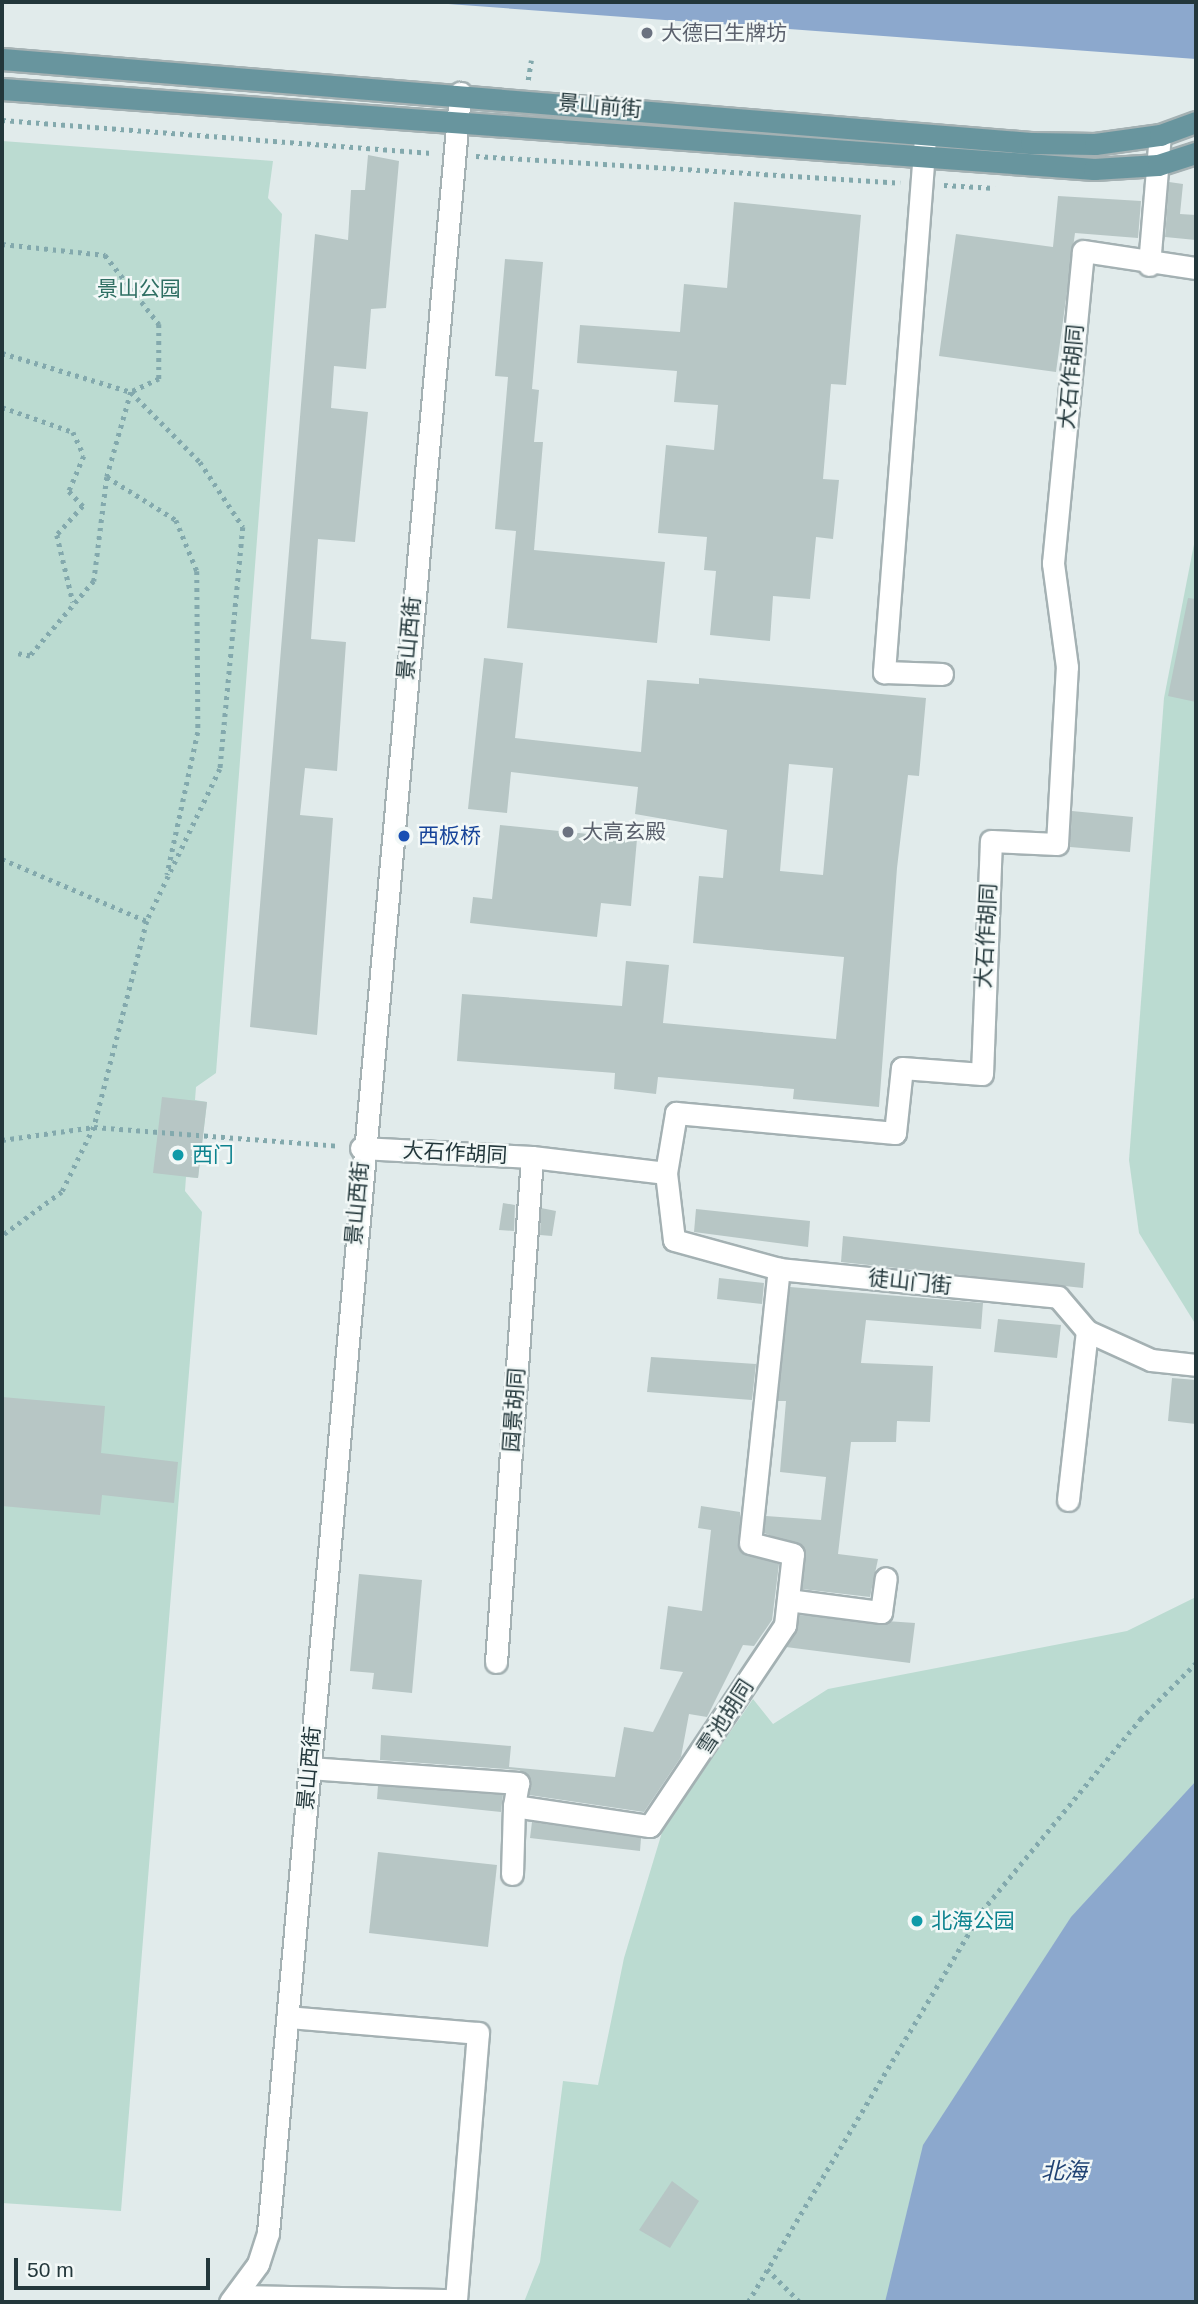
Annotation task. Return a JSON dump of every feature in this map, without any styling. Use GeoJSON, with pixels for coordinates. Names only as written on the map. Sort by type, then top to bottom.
{"type":"FeatureCollection","features":[{"type":"Feature","properties":{"kind":"main road","name":"景山前街"},"geometry":{"type":"LineString","coordinates":[[2,59],[460,93],[926,134],[1095,144],[1160,135],[1196,122]]}},
{"type":"Feature","properties":{"kind":"main road","name":"景山前街"},"geometry":{"type":"LineString","coordinates":[[2,89],[1094,169],[1157,164],[1196,153]]}},
{"type":"Feature","properties":{"kind":"street","name":"景山西街"},"geometry":{"type":"LineString","coordinates":[[234,2299],[268,2233],[361,1148],[460,93]]}},
{"type":"Feature","properties":{"kind":"street"},"geometry":{"type":"LineString","coordinates":[[926,134],[884,672],[942,674]]}},
{"type":"Feature","properties":{"kind":"street"},"geometry":{"type":"LineString","coordinates":[[1149,265],[1160,135]]}},
{"type":"Feature","properties":{"kind":"street","name":"大石作胡同"},"geometry":{"type":"LineString","coordinates":[[361,1148],[532,1157],[666,1173],[676,1113],[895,1133],[902,1068],[982,1074],[991,841],[1057,844],[1067,667],[1053,563],[1083,251],[1149,265],[1196,268]]}},
{"type":"Feature","properties":{"kind":"street","name":"园景胡同"},"geometry":{"type":"LineString","coordinates":[[496,1662],[532,1157]]}},
{"type":"Feature","properties":{"kind":"street","name":"徒山门街"},"geometry":{"type":"LineString","coordinates":[[666,1173],[674,1240],[779,1269],[1058,1297],[1087,1331],[1151,1360],[1196,1364]]}},
{"type":"Feature","properties":{"kind":"street","name":"雪池胡同"},"geometry":{"type":"LineString","coordinates":[[514,1806],[650,1825],[785,1625],[793,1554],[750,1543],[779,1269]]}},
{"type":"Feature","properties":{"kind":"street"},"geometry":{"type":"LineString","coordinates":[[1068,1500],[1087,1331]]}},
{"type":"Feature","properties":{"kind":"street"},"geometry":{"type":"LineString","coordinates":[[788,1600],[881,1612],[886,1578]]}},
{"type":"Feature","properties":{"kind":"street"},"geometry":{"type":"LineString","coordinates":[[309,1768],[518,1783],[514,1806],[512,1874]]}},
{"type":"Feature","properties":{"kind":"street"},"geometry":{"type":"LineString","coordinates":[[234,2299],[456,2300],[478,2033],[288,2017]]}},
{"type":"Feature","properties":{"kind":"path"},"geometry":{"type":"LineString","coordinates":[[2,120],[454,155],[1007,188]]}},
{"type":"Feature","properties":{"kind":"path"},"geometry":{"type":"LineString","coordinates":[[2,244],[105,255],[159,324],[159,379],[131,392],[107,477],[94,581],[30,656],[14,653]]}},
{"type":"Feature","properties":{"kind":"path"},"geometry":{"type":"LineString","coordinates":[[2,353],[131,392],[200,462],[243,527],[220,769],[147,921],[94,1127],[62,1192],[2,1236]]}},
{"type":"Feature","properties":{"kind":"path"},"geometry":{"type":"LineString","coordinates":[[2,407],[73,432],[84,456],[69,491],[83,506],[57,535],[74,602]]}},
{"type":"Feature","properties":{"kind":"path"},"geometry":{"type":"LineString","coordinates":[[107,477],[176,520],[197,571],[198,732],[166,881]]}},
{"type":"Feature","properties":{"kind":"path"},"geometry":{"type":"LineString","coordinates":[[2,859],[147,921]]}},
{"type":"Feature","properties":{"kind":"path"},"geometry":{"type":"LineString","coordinates":[[2,1140],[94,1127],[361,1148]]}},
{"type":"Feature","properties":{"kind":"path"},"geometry":{"type":"LineString","coordinates":[[748,2302],[982,1910],[1140,1719],[1196,1663]]}},
{"type":"Feature","properties":{"kind":"path"},"geometry":{"type":"LineString","coordinates":[[767,2269],[800,2302]]}},
{"type":"Feature","properties":{"kind":"green space","name":"景山公园"},"geometry":{"type":"Polygon","coordinates":[[[2,141],[273,161],[268,198],[282,214],[216,1073],[196,1087],[195,1100],[207,1102],[198,1178],[186,1177],[185,1191],[202,1212],[121,2211],[2,2203],[2,141]]]}},
{"type":"Feature","properties":{"kind":"green space"},"geometry":{"type":"Polygon","coordinates":[[[1196,534],[1196,1325],[1139,1233],[1129,1160],[1164,698],[1196,534]]]}},
{"type":"Feature","properties":{"kind":"green space","name":"北海公园"},"geometry":{"type":"Polygon","coordinates":[[[1196,1597],[1196,2302],[524,2302],[540,2262],[563,2081],[598,2085],[624,1958],[663,1829],[753,1699],[773,1724],[828,1689],[1127,1631],[1196,1597]]]}},
{"type":"Feature","properties":{"kind":"water"},"geometry":{"type":"Polygon","coordinates":[[[421,2],[1196,2],[1196,59],[421,2]]]}},
{"type":"Feature","properties":{"kind":"water","name":"北海"},"geometry":{"type":"Polygon","coordinates":[[[1196,1781],[1196,2302],[885,2302],[923,2145],[1071,1917],[1196,1781]]]}},
{"type":"Feature","properties":{"kind":"building"},"geometry":{"type":"Polygon","coordinates":[[[368,155],[399,161],[386,308],[371,309],[366,369],[334,366],[331,408],[368,412],[355,542],[318,539],[311,639],[346,642],[337,771],[305,768],[300,815],[333,818],[317,1035],[250,1027],[315,234],[348,240],[351,190],[365,190],[368,155]]]}},
{"type":"Feature","properties":{"kind":"building"},"geometry":{"type":"Polygon","coordinates":[[[1169,182],[1183,184],[1180,214],[1196,215],[1196,240],[1165,237],[1169,182]]]}},
{"type":"Feature","properties":{"kind":"building"},"geometry":{"type":"Polygon","coordinates":[[[1058,196],[1141,201],[1138,238],[1075,233],[1056,372],[939,356],[956,234],[1053,247],[1058,196]]]}},
{"type":"Feature","properties":{"kind":"building"},"geometry":{"type":"Polygon","coordinates":[[[734,202],[861,215],[846,385],[831,384],[823,479],[839,480],[833,539],[816,537],[810,599],[773,596],[770,641],[710,635],[716,571],[704,570],[707,537],[658,533],[666,445],[714,450],[718,405],[674,402],[677,371],[577,363],[580,325],[680,332],[684,284],[727,288],[734,202]]]}},
{"type":"Feature","properties":{"kind":"building"},"geometry":{"type":"Polygon","coordinates":[[[505,259],[543,262],[532,389],[539,390],[534,442],[543,442],[534,550],[665,562],[657,643],[507,628],[516,531],[495,529],[508,377],[495,376],[505,259]]]}},
{"type":"Feature","properties":{"kind":"building"},"geometry":{"type":"Polygon","coordinates":[[[1188,598],[1196,599],[1196,702],[1168,696],[1188,598]]]}},
{"type":"Feature","properties":{"kind":"building"},"geometry":{"type":"Polygon","coordinates":[[[484,658],[523,663],[515,738],[641,752],[647,680],[699,684],[699,678],[926,698],[919,776],[908,775],[897,868],[879,1107],[793,1099],[794,1089],[658,1077],[656,1094],[614,1089],[615,1073],[457,1061],[462,994],[622,1006],[626,961],[669,965],[663,1023],[836,1039],[844,957],[693,943],[699,876],[723,878],[727,830],[635,814],[638,787],[511,772],[507,813],[468,809],[484,658]],[[789,764],[780,871],[823,875],[833,768],[789,764]]]}},
{"type":"Feature","properties":{"kind":"building"},"geometry":{"type":"Polygon","coordinates":[[[1072,811],[1133,817],[1130,852],[1070,847],[1072,811]]]}},
{"type":"Feature","properties":{"kind":"building"},"geometry":{"type":"Polygon","coordinates":[[[500,825],[637,839],[631,906],[601,903],[597,937],[470,923],[473,897],[492,899],[500,825]]]}},
{"type":"Feature","properties":{"kind":"building","name":"西门"},"geometry":{"type":"Polygon","coordinates":[[[162,1097],[207,1102],[198,1178],[153,1173],[162,1097]]]}},
{"type":"Feature","properties":{"kind":"building"},"geometry":{"type":"Polygon","coordinates":[[[503,1203],[515,1205],[514,1231],[499,1230],[503,1203]]]}},
{"type":"Feature","properties":{"kind":"building"},"geometry":{"type":"Polygon","coordinates":[[[541,1208],[556,1211],[552,1236],[540,1235],[541,1208]]]}},
{"type":"Feature","properties":{"kind":"building"},"geometry":{"type":"Polygon","coordinates":[[[696,1209],[810,1221],[808,1247],[694,1232],[696,1209]]]}},
{"type":"Feature","properties":{"kind":"building"},"geometry":{"type":"Polygon","coordinates":[[[843,1236],[1085,1263],[1083,1288],[841,1262],[843,1236]]]}},
{"type":"Feature","properties":{"kind":"building"},"geometry":{"type":"Polygon","coordinates":[[[719,1278],[764,1283],[762,1304],[717,1299],[719,1278]]]}},
{"type":"Feature","properties":{"kind":"building"},"geometry":{"type":"Polygon","coordinates":[[[790,1287],[983,1303],[981,1329],[866,1320],[861,1363],[933,1366],[930,1422],[897,1421],[896,1442],[851,1442],[838,1554],[878,1559],[870,1597],[802,1589],[805,1549],[764,1533],[766,1516],[821,1520],[826,1477],[780,1472],[786,1401],[778,1401],[790,1287]]]}},
{"type":"Feature","properties":{"kind":"building"},"geometry":{"type":"Polygon","coordinates":[[[998,1319],[1061,1325],[1057,1358],[994,1352],[998,1319]]]}},
{"type":"Feature","properties":{"kind":"building"},"geometry":{"type":"Polygon","coordinates":[[[651,1357],[756,1364],[752,1400],[647,1392],[651,1357]]]}},
{"type":"Feature","properties":{"kind":"building"},"geometry":{"type":"Polygon","coordinates":[[[1172,1378],[1196,1380],[1196,1424],[1168,1421],[1172,1378]]]}},
{"type":"Feature","properties":{"kind":"building"},"geometry":{"type":"Polygon","coordinates":[[[2,1397],[105,1406],[101,1453],[178,1462],[174,1503],[102,1495],[100,1515],[2,1506],[2,1397]]]}},
{"type":"Feature","properties":{"kind":"building"},"geometry":{"type":"Polygon","coordinates":[[[701,1506],[740,1512],[741,1552],[779,1564],[772,1620],[754,1646],[743,1645],[707,1717],[689,1714],[681,1757],[644,1812],[529,1795],[530,1777],[519,1770],[380,1760],[381,1735],[511,1746],[509,1767],[615,1777],[624,1727],[653,1732],[683,1672],[660,1669],[668,1606],[702,1611],[711,1530],[698,1528],[701,1506]]]}},
{"type":"Feature","properties":{"kind":"building"},"geometry":{"type":"Polygon","coordinates":[[[359,1574],[422,1580],[412,1693],[372,1689],[374,1673],[350,1671],[359,1574]]]}},
{"type":"Feature","properties":{"kind":"building"},"geometry":{"type":"Polygon","coordinates":[[[799,1615],[915,1623],[910,1663],[786,1647],[799,1615]]]}},
{"type":"Feature","properties":{"kind":"building"},"geometry":{"type":"Polygon","coordinates":[[[378,1786],[503,1795],[501,1812],[377,1799],[378,1786]]]}},
{"type":"Feature","properties":{"kind":"building"},"geometry":{"type":"Polygon","coordinates":[[[532,1822],[641,1838],[640,1851],[530,1838],[532,1822]]]}},
{"type":"Feature","properties":{"kind":"building"},"geometry":{"type":"Polygon","coordinates":[[[378,1852],[497,1865],[488,1947],[369,1933],[378,1852]]]}},
{"type":"Feature","properties":{"kind":"building"},"geometry":{"type":"Polygon","coordinates":[[[672,2181],[699,2201],[670,2248],[639,2230],[672,2181]]]}},
{"type":"Feature","properties":{"kind":"place","name":"大德曰生牌坊"},"geometry":{"type":"Point","coordinates":[647,33]}},
{"type":"Feature","properties":{"kind":"place","name":"大高玄殿"},"geometry":{"type":"Point","coordinates":[568,832]}},
{"type":"Feature","properties":{"kind":"place","name":"西板桥"},"geometry":{"type":"Point","coordinates":[404,836]}},
{"type":"Feature","properties":{"kind":"place","name":"西门"},"geometry":{"type":"Point","coordinates":[178,1155]}},
{"type":"Feature","properties":{"kind":"place","name":"北海公园"},"geometry":{"type":"Point","coordinates":[917,1921]}}]}
